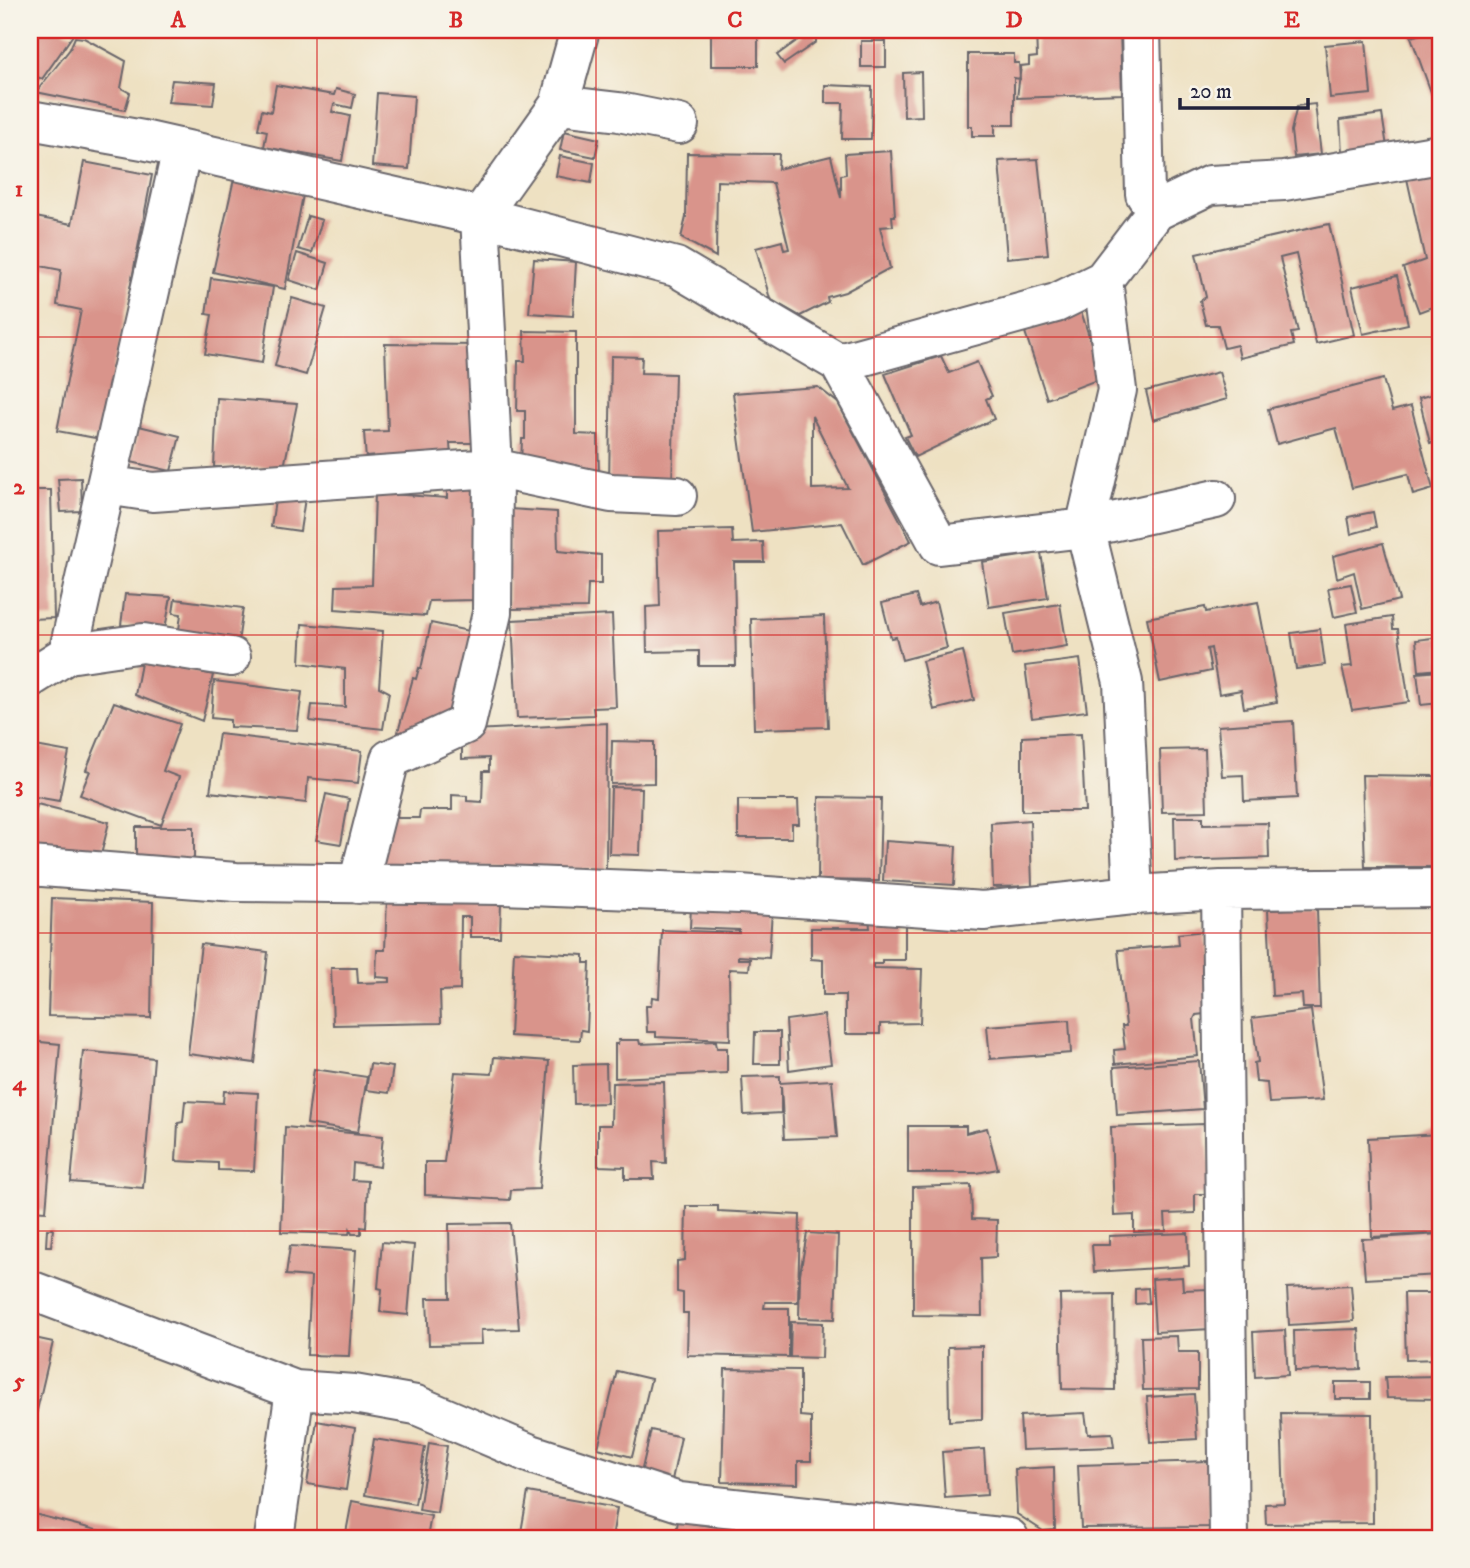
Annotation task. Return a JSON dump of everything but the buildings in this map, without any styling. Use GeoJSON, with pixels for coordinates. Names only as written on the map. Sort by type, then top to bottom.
{"type":"FeatureCollection","features":[{"type":"Feature","properties":{"kind":"street"},"geometry":{"type":"LineString","coordinates":[[358,884],[390,760],[466,724],[492,613],[494,468],[480,216],[559,105],[580,30]]}},
{"type":"Feature","properties":{"kind":"street"},"geometry":{"type":"LineString","coordinates":[[1141,30],[1145,194],[1156,211]]}},
{"type":"Feature","properties":{"kind":"street"},"geometry":{"type":"LineString","coordinates":[[559,105],[619,111],[679,124]]}},
{"type":"Feature","properties":{"kind":"street"},"geometry":{"type":"LineString","coordinates":[[30,120],[181,149],[480,216],[676,267],[839,363],[939,545],[1085,528],[1216,499]]}},
{"type":"Feature","properties":{"kind":"street"},"geometry":{"type":"LineString","coordinates":[[68,654],[181,149]]}},
{"type":"Feature","properties":{"kind":"street"},"geometry":{"type":"LineString","coordinates":[[839,363],[1056,303],[1103,280],[1156,211],[1210,185],[1284,181],[1440,154]]}},
{"type":"Feature","properties":{"kind":"street"},"geometry":{"type":"LineString","coordinates":[[1103,280],[1117,390],[1085,528],[1123,682],[1133,895]]}},
{"type":"Feature","properties":{"kind":"street"},"geometry":{"type":"LineString","coordinates":[[106,485],[153,492],[494,468],[611,493],[677,496]]}},
{"type":"Feature","properties":{"kind":"street"},"geometry":{"type":"LineString","coordinates":[[30,678],[68,654],[143,643],[231,657]]}},
{"type":"Feature","properties":{"kind":"street"},"geometry":{"type":"LineString","coordinates":[[30,866],[236,883],[502,885],[740,894],[982,911],[1133,895],[1221,890],[1440,888]]}},
{"type":"Feature","properties":{"kind":"street"},"geometry":{"type":"LineString","coordinates":[[1221,890],[1229,1538]]}},
{"type":"Feature","properties":{"kind":"street"},"geometry":{"type":"LineString","coordinates":[[30,1290],[295,1390],[354,1394],[416,1405],[531,1454],[679,1502],[1009,1538]]}},
{"type":"Feature","properties":{"kind":"street"},"geometry":{"type":"LineString","coordinates":[[274,1538],[295,1390]]}}]}
